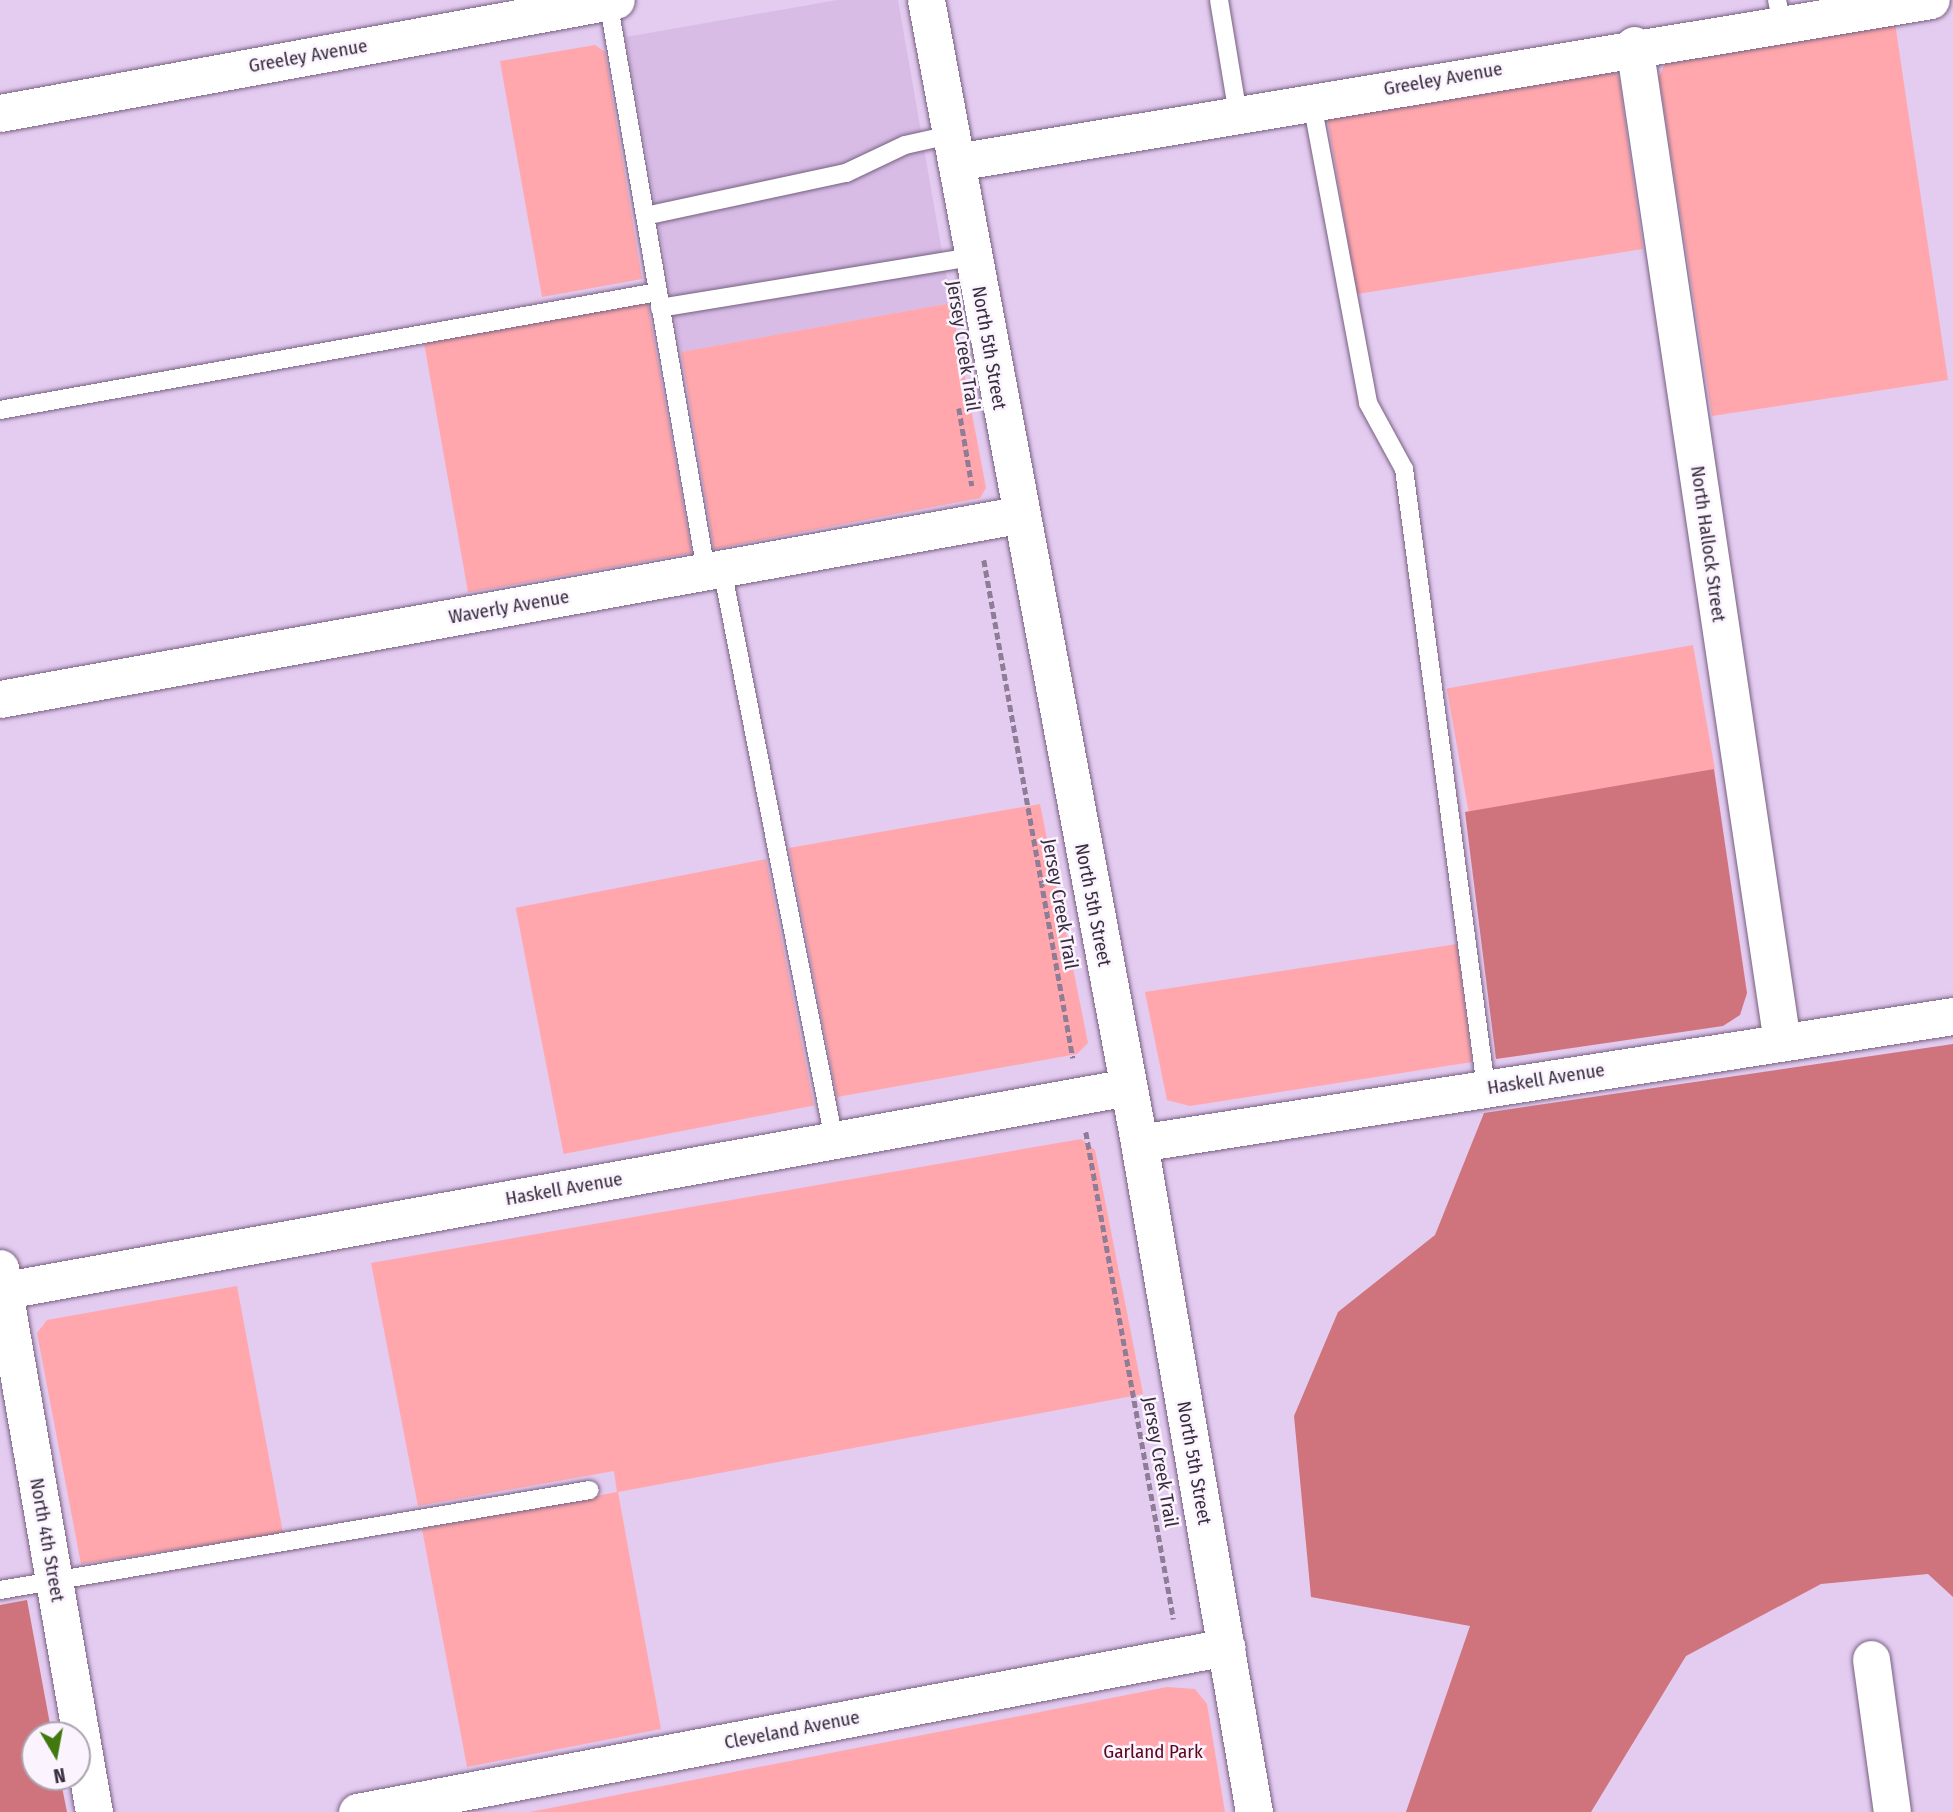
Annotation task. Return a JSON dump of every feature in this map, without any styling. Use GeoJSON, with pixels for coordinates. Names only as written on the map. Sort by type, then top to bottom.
{"type":"FeatureCollection","features":[{"type":"Feature","properties":{"kind":"street","name":"North 5th Street"},"geometry":{"type":"LineString","coordinates":[[926,0],[1018,515],[1139,1143],[1254,1812]]}},
{"type":"Feature","properties":{"kind":"street","name":"Greeley Avenue"},"geometry":{"type":"LineString","coordinates":[[953,149],[1238,115],[1312,103],[1634,45],[1780,11],[1931,0]]}},
{"type":"Feature","properties":{"kind":"street","name":"Greeley Avenue"},"geometry":{"type":"LineString","coordinates":[[0,113],[611,1]]}},
{"type":"Feature","properties":{"kind":"street","name":"North Hallock Street"},"geometry":{"type":"LineString","coordinates":[[1634,45],[1782,1042]]}},
{"type":"Feature","properties":{"kind":"street","name":"Waverly Avenue"},"geometry":{"type":"LineString","coordinates":[[0,699],[1018,515]]}},
{"type":"Feature","properties":{"kind":"street","name":"Haskell Avenue"},"geometry":{"type":"LineString","coordinates":[[1139,1143],[1953,1016]]}},
{"type":"Feature","properties":{"kind":"street","name":"Haskell Avenue"},"geometry":{"type":"LineString","coordinates":[[1,1283],[1128,1087]]}},
{"type":"Feature","properties":{"kind":"street","name":"North 4th Street"},"geometry":{"type":"LineString","coordinates":[[1,1283],[94,1812]]}},
{"type":"Feature","properties":{"kind":"street","name":"Cleveland Avenue"},"geometry":{"type":"LineString","coordinates":[[357,1812],[1226,1647]]}},
{"type":"Feature","properties":{"kind":"street"},"geometry":{"type":"LineString","coordinates":[[1871,1659],[1892,1812]]}},
{"type":"Feature","properties":{"kind":"lane"},"geometry":{"type":"LineString","coordinates":[[1219,0],[1238,115]]}},
{"type":"Feature","properties":{"kind":"lane"},"geometry":{"type":"LineString","coordinates":[[611,1],[659,300],[834,1140]]}},
{"type":"Feature","properties":{"kind":"lane"},"geometry":{"type":"LineString","coordinates":[[1312,103],[1368,403],[1404,469],[1486,1088]]}},
{"type":"Feature","properties":{"kind":"lane"},"geometry":{"type":"LineString","coordinates":[[645,216],[846,173],[905,145],[953,149]]}},
{"type":"Feature","properties":{"kind":"lane"},"geometry":{"type":"LineString","coordinates":[[0,410],[659,300],[972,257]]}},
{"type":"Feature","properties":{"kind":"lane"},"geometry":{"type":"LineString","coordinates":[[0,1590],[590,1490]]}},
{"type":"Feature","properties":{"kind":"path","name":"Jersey Creek Trail"},"geometry":{"type":"LineString","coordinates":[[957,397],[1079,1095],[1182,1656]]}},
{"type":"Feature","properties":{"kind":"shaded area"},"geometry":{"type":"Polygon","coordinates":[[[837,0],[898,0],[951,303],[681,352],[626,37],[837,0]]]}},
{"type":"Feature","properties":{"kind":"shaded area"},"geometry":{"type":"Polygon","coordinates":[[[1714,769],[1747,993],[1740,1015],[1723,1026],[1496,1059],[1465,812],[1714,769]]]}},
{"type":"Feature","properties":{"kind":"shaded area"},"geometry":{"type":"Polygon","coordinates":[[[1953,1044],[1953,1597],[1928,1574],[1821,1584],[1686,1656],[1591,1812],[1406,1812],[1470,1626],[1311,1597],[1294,1416],[1338,1312],[1435,1235],[1484,1113],[1953,1044]]]}},
{"type":"Feature","properties":{"kind":"shaded area"},"geometry":{"type":"Polygon","coordinates":[[[27,1600],[49,1721],[21,1721],[21,1791],[63,1791],[67,1812],[0,1812],[0,1605],[27,1600]]]}},
{"type":"Feature","properties":{"kind":"green space"},"geometry":{"type":"Polygon","coordinates":[[[1895,23],[1948,380],[1712,416],[1659,77],[1667,59],[1895,23]]]}},
{"type":"Feature","properties":{"kind":"green space"},"geometry":{"type":"Polygon","coordinates":[[[595,45],[605,52],[642,279],[542,297],[500,61],[595,45]]]}},
{"type":"Feature","properties":{"kind":"green space"},"geometry":{"type":"Polygon","coordinates":[[[1610,69],[1619,77],[1643,249],[1357,294],[1327,116],[1610,69]]]}},
{"type":"Feature","properties":{"kind":"green space"},"geometry":{"type":"Polygon","coordinates":[[[647,300],[692,553],[468,593],[423,339],[647,300]]]}},
{"type":"Feature","properties":{"kind":"green space"},"geometry":{"type":"Polygon","coordinates":[[[951,303],[986,488],[980,498],[714,549],[681,352],[951,303]]]}},
{"type":"Feature","properties":{"kind":"green space"},"geometry":{"type":"Polygon","coordinates":[[[1693,645],[1715,769],[1469,812],[1447,688],[1693,645]]]}},
{"type":"Feature","properties":{"kind":"green space"},"geometry":{"type":"Polygon","coordinates":[[[1040,804],[1088,1043],[1077,1054],[837,1097],[789,848],[1040,804]]]}},
{"type":"Feature","properties":{"kind":"green space"},"geometry":{"type":"Polygon","coordinates":[[[766,859],[814,1105],[564,1154],[516,908],[766,859]]]}},
{"type":"Feature","properties":{"kind":"green space"},"geometry":{"type":"Polygon","coordinates":[[[1457,944],[1472,1062],[1190,1106],[1167,1100],[1145,992],[1457,944]]]}},
{"type":"Feature","properties":{"kind":"green space"},"geometry":{"type":"Polygon","coordinates":[[[1081,1139],[1095,1150],[1143,1394],[618,1492],[661,1729],[467,1767],[422,1529],[617,1492],[614,1471],[418,1506],[371,1263],[1081,1139]]]}},
{"type":"Feature","properties":{"kind":"green space"},"geometry":{"type":"Polygon","coordinates":[[[237,1286],[283,1533],[81,1564],[37,1333],[47,1320],[237,1286]]]}},
{"type":"Feature","properties":{"kind":"green space","name":"Garland Park"},"geometry":{"type":"Polygon","coordinates":[[[1167,1687],[1195,1689],[1207,1704],[1225,1812],[530,1812],[1167,1687]]]}}]}
